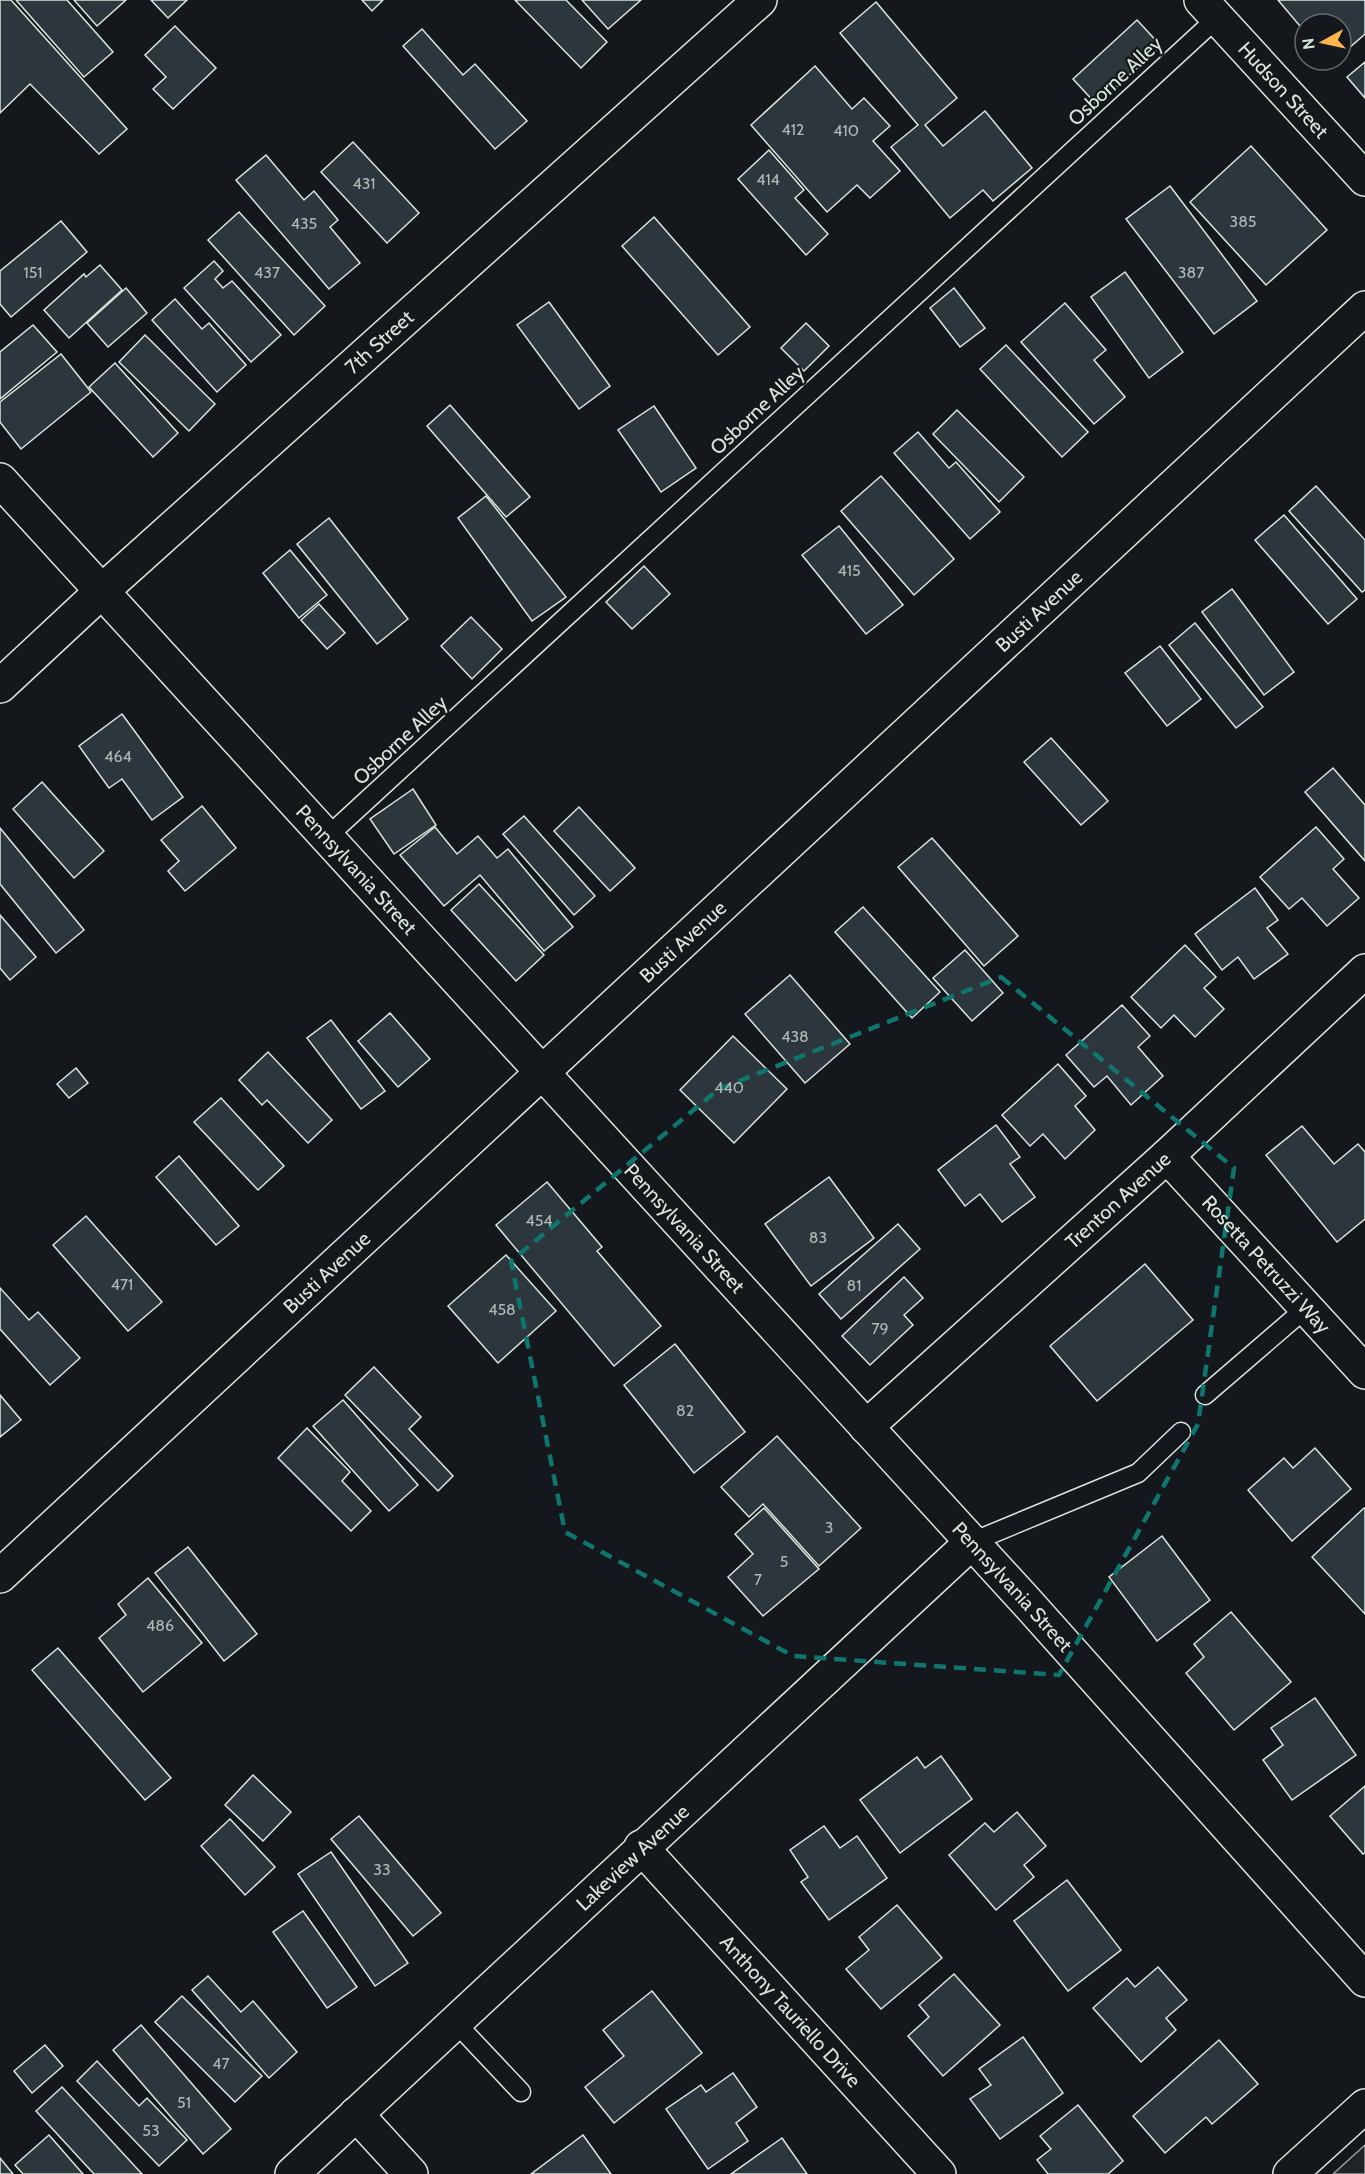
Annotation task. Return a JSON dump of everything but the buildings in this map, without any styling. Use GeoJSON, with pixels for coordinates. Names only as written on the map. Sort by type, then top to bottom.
{"type":"FeatureCollection","features":[{"type":"Feature","properties":{"kind":"street","name":"7th Street"},"geometry":{"type":"LineString","coordinates":[[0,686],[102,591],[760,0]]}},
{"type":"Feature","properties":{"kind":"street","name":"Hudson Street"},"geometry":{"type":"LineString","coordinates":[[1209,9],[1365,179]]}},
{"type":"Feature","properties":{"kind":"street","name":"Busti Avenue"},"geometry":{"type":"LineString","coordinates":[[0,1576],[1365,308]]}},
{"type":"Feature","properties":{"kind":"street","name":"Pennsylvania Street"},"geometry":{"type":"LineString","coordinates":[[0,480],[972,1542],[1365,1980]]}},
{"type":"Feature","properties":{"kind":"street","name":"Trenton Avenue"},"geometry":{"type":"LineString","coordinates":[[866,1427],[1167,1156],[1365,971]]}},
{"type":"Feature","properties":{"kind":"street","name":"Rosetta Petruzzi Way"},"geometry":{"type":"LineString","coordinates":[[1167,1156],[1365,1372]]}},
{"type":"Feature","properties":{"kind":"street","name":"Lakeview Avenue"},"geometry":{"type":"LineString","coordinates":[[292,2174],[641,1847],[972,1542]]}},
{"type":"Feature","properties":{"kind":"street","name":"Anthony Tauriello Drive"},"geometry":{"type":"LineString","coordinates":[[641,1847],[939,2174]]}},
{"type":"Feature","properties":{"kind":"street"},"geometry":{"type":"LineString","coordinates":[[1290,2174],[1365,2106]]}},
{"type":"Feature","properties":{"kind":"street"},"geometry":{"type":"LineString","coordinates":[[356,2114],[411,2174]]}},
{"type":"Feature","properties":{"kind":"lane","name":"Osborne Alley"},"geometry":{"type":"LineString","coordinates":[[328,837],[1209,9]]}},
{"type":"Feature","properties":{"kind":"lane"},"geometry":{"type":"LineString","coordinates":[[1205,1395],[1306,1308]]}},
{"type":"Feature","properties":{"kind":"lane"},"geometry":{"type":"LineString","coordinates":[[972,1542],[1138,1473],[1180,1432]]}},
{"type":"Feature","properties":{"kind":"lane"},"geometry":{"type":"LineString","coordinates":[[455,2022],[521,2092]]}},
{"type":"Feature","properties":{"kind":"highlighted area"},"geometry":{"type":"Polygon","coordinates":[[[1001,977],[1234,1168],[1198,1424],[1059,1675],[793,1656],[565,1532],[511,1261],[719,1089],[1001,977]]]}},
{"type":"Feature","properties":{"kind":"shaded area"},"geometry":{"type":"Polygon","coordinates":[[[1365,2145],[1365,2174],[1333,2174],[1365,2145]]]}}]}
